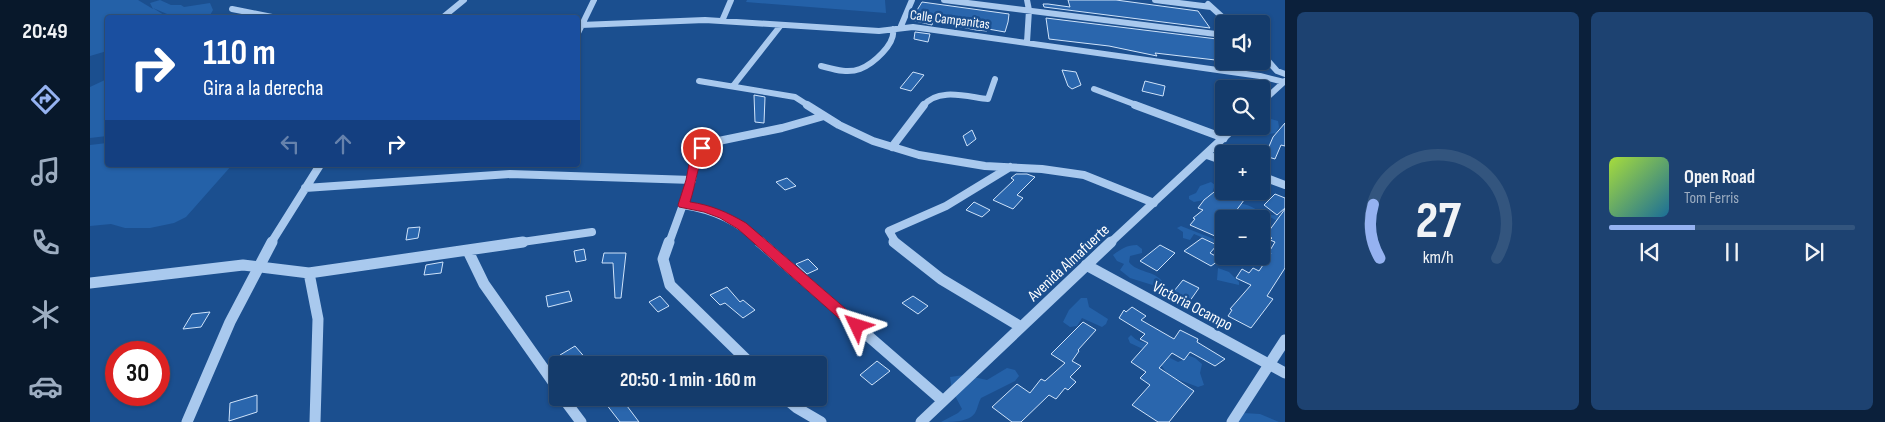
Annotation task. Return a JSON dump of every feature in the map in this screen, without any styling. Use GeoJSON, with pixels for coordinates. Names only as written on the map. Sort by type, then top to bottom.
{"type":"FeatureCollection","features":[{"type":"Feature","properties":{"kind":"street"},"geometry":{"type":"LineString","coordinates":[[446,15],[464,0]]}},
{"type":"Feature","properties":{"kind":"street"},"geometry":{"type":"LineString","coordinates":[[580,28],[594,0]]}},
{"type":"Feature","properties":{"kind":"street"},"geometry":{"type":"LineString","coordinates":[[722,21],[731,0]]}},
{"type":"Feature","properties":{"kind":"street"},"geometry":{"type":"LineString","coordinates":[[901,26],[912,0]]}},
{"type":"Feature","properties":{"kind":"street"},"geometry":{"type":"LineString","coordinates":[[944,0],[1215,34]]}},
{"type":"Feature","properties":{"kind":"street"},"geometry":{"type":"LineString","coordinates":[[1027,0],[1029,10],[1027,42]]}},
{"type":"Feature","properties":{"kind":"street"},"geometry":{"type":"LineString","coordinates":[[1156,0],[1211,6]]}},
{"type":"Feature","properties":{"kind":"street"},"geometry":{"type":"LineString","coordinates":[[1205,0],[1220,15]]}},
{"type":"Feature","properties":{"kind":"street"},"geometry":{"type":"LineString","coordinates":[[232,9],[262,15]]}},
{"type":"Feature","properties":{"kind":"street","name":"Calle Campanitas"},"geometry":{"type":"LineString","coordinates":[[581,25],[656,21],[722,21],[879,31],[901,26],[1027,42],[1260,76],[1283,86]]}},
{"type":"Feature","properties":{"kind":"street"},"geometry":{"type":"LineString","coordinates":[[733,86],[782,25]]}},
{"type":"Feature","properties":{"kind":"street"},"geometry":{"type":"LineString","coordinates":[[821,66],[841,71],[860,68],[885,52],[894,34],[893,29]]}},
{"type":"Feature","properties":{"kind":"street"},"geometry":{"type":"LineString","coordinates":[[1270,63],[1277,71],[1285,74]]}},
{"type":"Feature","properties":{"kind":"street"},"geometry":{"type":"LineString","coordinates":[[892,147],[926,102],[946,94],[988,99],[995,79]]}},
{"type":"Feature","properties":{"kind":"street"},"geometry":{"type":"LineString","coordinates":[[699,81],[794,97],[839,125],[892,147],[948,161],[1061,171],[1084,175],[1154,203]]}},
{"type":"Feature","properties":{"kind":"street"},"geometry":{"type":"LineString","coordinates":[[1270,96],[1283,86]]}},
{"type":"Feature","properties":{"kind":"street"},"geometry":{"type":"LineString","coordinates":[[1094,89],[1224,138]]}},
{"type":"Feature","properties":{"kind":"street"},"geometry":{"type":"LineString","coordinates":[[743,356],[670,286],[663,259],[692,180],[695,159],[702,148],[709,143],[782,128],[824,116]]}},
{"type":"Feature","properties":{"kind":"street","name":"Avenida Almafuerte"},"geometry":{"type":"LineString","coordinates":[[921,422],[1086,265],[1227,135]]}},
{"type":"Feature","properties":{"kind":"street"},"geometry":{"type":"LineString","coordinates":[[1207,154],[1215,157]]}},
{"type":"Feature","properties":{"kind":"street"},"geometry":{"type":"LineString","coordinates":[[187,422],[197,396],[258,265],[319,167]]}},
{"type":"Feature","properties":{"kind":"street"},"geometry":{"type":"LineString","coordinates":[[1010,167],[964,196],[936,210],[898,225],[889,231],[889,234],[894,242],[941,278],[1021,327]]}},
{"type":"Feature","properties":{"kind":"street"},"geometry":{"type":"LineString","coordinates":[[305,188],[510,174],[692,180]]}},
{"type":"Feature","properties":{"kind":"street"},"geometry":{"type":"LineString","coordinates":[[1270,179],[1285,185]]}},
{"type":"Feature","properties":{"kind":"street"},"geometry":{"type":"LineString","coordinates":[[683,205],[706,208],[724,215],[742,226],[943,401]]}},
{"type":"Feature","properties":{"kind":"street"},"geometry":{"type":"LineString","coordinates":[[90,282],[243,265],[258,265],[309,273],[592,232]]}},
{"type":"Feature","properties":{"kind":"street"},"geometry":{"type":"LineString","coordinates":[[468,251],[484,284],[549,376]]}},
{"type":"Feature","properties":{"kind":"street","name":"Victoria Ocampo"},"geometry":{"type":"LineString","coordinates":[[1086,265],[1285,373]]}},
{"type":"Feature","properties":{"kind":"street"},"geometry":{"type":"LineString","coordinates":[[309,273],[318,319],[315,422]]}},
{"type":"Feature","properties":{"kind":"street"},"geometry":{"type":"LineString","coordinates":[[1232,422],[1285,340]]}},
{"type":"Feature","properties":{"kind":"street"},"geometry":{"type":"LineString","coordinates":[[570,406],[581,422]]}},
{"type":"Feature","properties":{"kind":"street"},"geometry":{"type":"LineString","coordinates":[[795,406],[821,422]]}},
{"type":"Feature","properties":{"kind":"shaded area"},"geometry":{"type":"Polygon","coordinates":[[[90,0],[138,0],[153,9],[150,3],[160,0],[171,5],[181,5],[184,7],[210,3],[213,10],[210,15],[169,15],[153,8],[164,15],[105,15],[105,52],[90,56],[90,0]]]}},
{"type":"Feature","properties":{"kind":"shaded area"},"geometry":{"type":"Polygon","coordinates":[[[747,0],[885,0],[886,13],[746,2],[747,0]]]}},
{"type":"Feature","properties":{"kind":"shaded area"},"geometry":{"type":"Polygon","coordinates":[[[105,80],[105,136],[90,138],[90,87],[105,80]]]}},
{"type":"Feature","properties":{"kind":"shaded area"},"geometry":{"type":"Polygon","coordinates":[[[1270,119],[1278,121],[1279,127],[1276,133],[1270,134],[1270,119]]]}},
{"type":"Feature","properties":{"kind":"shaded area"},"geometry":{"type":"Polygon","coordinates":[[[105,143],[105,167],[230,167],[186,217],[174,223],[150,228],[125,228],[111,224],[90,226],[90,145],[105,143]]]}},
{"type":"Feature","properties":{"kind":"shaded area"},"geometry":{"type":"Polygon","coordinates":[[[1211,182],[1215,185],[1211,196],[1207,196],[1209,199],[1194,202],[1189,199],[1189,196],[1196,193],[1200,186],[1211,182]]]}},
{"type":"Feature","properties":{"kind":"shaded area"},"geometry":{"type":"Polygon","coordinates":[[[1238,203],[1257,210],[1240,210],[1238,203]]]}},
{"type":"Feature","properties":{"kind":"shaded area"},"geometry":{"type":"Polygon","coordinates":[[[1270,214],[1281,215],[1277,221],[1270,218],[1270,214]]]}},
{"type":"Feature","properties":{"kind":"shaded area"},"geometry":{"type":"Polygon","coordinates":[[[1181,226],[1215,239],[1215,243],[1194,234],[1190,240],[1183,238],[1183,232],[1177,228],[1181,226]]]}},
{"type":"Feature","properties":{"kind":"shaded area"},"geometry":{"type":"Polygon","coordinates":[[[1137,245],[1142,249],[1142,253],[1130,256],[1129,262],[1132,266],[1159,278],[1163,282],[1162,288],[1130,278],[1120,270],[1124,264],[1117,261],[1113,255],[1124,248],[1137,245]]]}},
{"type":"Feature","properties":{"kind":"shaded area"},"geometry":{"type":"Polygon","coordinates":[[[1218,268],[1229,272],[1239,282],[1239,285],[1217,280],[1218,268]]]}},
{"type":"Feature","properties":{"kind":"shaded area"},"geometry":{"type":"Polygon","coordinates":[[[1081,298],[1087,298],[1089,307],[1108,319],[1106,324],[1102,327],[1082,318],[1077,326],[1070,327],[1063,322],[1069,310],[1081,298]]]}},
{"type":"Feature","properties":{"kind":"shaded area"},"geometry":{"type":"Polygon","coordinates":[[[1131,335],[1140,342],[1151,342],[1166,350],[1170,358],[1178,362],[1185,359],[1187,355],[1195,358],[1202,364],[1200,373],[1204,385],[1198,387],[1169,376],[1161,365],[1145,350],[1130,343],[1128,338],[1131,335]]]}},
{"type":"Feature","properties":{"kind":"shaded area"},"geometry":{"type":"Polygon","coordinates":[[[1007,368],[1015,370],[1019,376],[1015,381],[981,398],[976,411],[969,418],[960,421],[941,422],[962,409],[952,390],[950,377],[964,375],[987,380],[1007,368]]]}},
{"type":"Feature","properties":{"kind":"shaded area"},"geometry":{"type":"Polygon","coordinates":[[[1243,413],[1260,414],[1279,422],[1237,422],[1243,413]]]}},
{"type":"Feature","properties":{"kind":"building"},"geometry":{"type":"Polygon","coordinates":[[[1068,0],[1116,0],[1198,11],[1210,28],[1044,7],[1043,4],[1070,7],[1068,0]]]}},
{"type":"Feature","properties":{"kind":"building"},"geometry":{"type":"Polygon","coordinates":[[[922,2],[1009,14],[1008,22],[1005,32],[988,29],[987,31],[976,30],[933,21],[932,25],[911,20],[922,2]]]}},
{"type":"Feature","properties":{"kind":"building"},"geometry":{"type":"Polygon","coordinates":[[[1046,18],[1215,39],[1215,60],[1155,53],[1157,56],[1109,46],[1049,39],[1046,18]]]}},
{"type":"Feature","properties":{"kind":"building"},"geometry":{"type":"Polygon","coordinates":[[[915,32],[930,34],[928,42],[914,39],[915,32]]]}},
{"type":"Feature","properties":{"kind":"building"},"geometry":{"type":"Polygon","coordinates":[[[1062,70],[1076,72],[1081,85],[1072,89],[1068,86],[1062,70]]]}},
{"type":"Feature","properties":{"kind":"building"},"geometry":{"type":"Polygon","coordinates":[[[913,72],[924,75],[911,91],[900,88],[913,72]]]}},
{"type":"Feature","properties":{"kind":"building"},"geometry":{"type":"Polygon","coordinates":[[[1145,81],[1165,86],[1163,96],[1142,91],[1145,81]]]}},
{"type":"Feature","properties":{"kind":"building"},"geometry":{"type":"Polygon","coordinates":[[[754,95],[765,97],[764,123],[755,122],[754,95]]]}},
{"type":"Feature","properties":{"kind":"building"},"geometry":{"type":"Polygon","coordinates":[[[1285,123],[1285,146],[1281,145],[1275,159],[1270,158],[1270,145],[1273,137],[1285,123]]]}},
{"type":"Feature","properties":{"kind":"building"},"geometry":{"type":"Polygon","coordinates":[[[972,130],[976,139],[967,146],[963,136],[972,130]]]}},
{"type":"Feature","properties":{"kind":"building"},"geometry":{"type":"Polygon","coordinates":[[[1016,174],[1027,174],[1035,177],[1017,195],[1023,198],[1013,209],[993,200],[1014,180],[1011,178],[1016,174]]]}},
{"type":"Feature","properties":{"kind":"building"},"geometry":{"type":"Polygon","coordinates":[[[787,178],[796,186],[785,190],[776,182],[787,178]]]}},
{"type":"Feature","properties":{"kind":"building"},"geometry":{"type":"Polygon","coordinates":[[[1215,191],[1215,200],[1244,200],[1237,210],[1215,210],[1215,236],[1190,225],[1195,219],[1193,218],[1203,210],[1198,208],[1215,191]]]}},
{"type":"Feature","properties":{"kind":"building"},"geometry":{"type":"Polygon","coordinates":[[[1275,194],[1285,198],[1285,208],[1277,215],[1264,205],[1275,194]]]}},
{"type":"Feature","properties":{"kind":"building"},"geometry":{"type":"Polygon","coordinates":[[[974,202],[990,210],[982,217],[966,210],[974,202]]]}},
{"type":"Feature","properties":{"kind":"building"},"geometry":{"type":"Polygon","coordinates":[[[1285,209],[1285,268],[1267,296],[1273,299],[1251,328],[1228,316],[1232,310],[1230,309],[1251,285],[1236,278],[1242,269],[1249,273],[1253,268],[1259,271],[1263,265],[1270,265],[1270,250],[1275,242],[1270,240],[1272,238],[1270,237],[1270,230],[1285,209]]]}},
{"type":"Feature","properties":{"kind":"building"},"geometry":{"type":"Polygon","coordinates":[[[420,227],[418,238],[406,240],[408,228],[420,227]]]}},
{"type":"Feature","properties":{"kind":"building"},"geometry":{"type":"Polygon","coordinates":[[[1202,238],[1215,244],[1215,247],[1210,253],[1215,256],[1215,263],[1211,266],[1184,251],[1202,238]]]}},
{"type":"Feature","properties":{"kind":"building"},"geometry":{"type":"Polygon","coordinates":[[[1160,245],[1175,253],[1157,271],[1140,261],[1160,245]]]}},
{"type":"Feature","properties":{"kind":"building"},"geometry":{"type":"Polygon","coordinates":[[[584,249],[586,260],[576,262],[574,251],[584,249]]]}},
{"type":"Feature","properties":{"kind":"building"},"geometry":{"type":"Polygon","coordinates":[[[604,253],[626,253],[621,298],[615,298],[613,263],[602,263],[604,253]]]}},
{"type":"Feature","properties":{"kind":"building"},"geometry":{"type":"Polygon","coordinates":[[[808,259],[818,269],[807,274],[796,264],[808,259]]]}},
{"type":"Feature","properties":{"kind":"building"},"geometry":{"type":"Polygon","coordinates":[[[443,262],[441,273],[424,275],[426,265],[443,262]]]}},
{"type":"Feature","properties":{"kind":"building"},"geometry":{"type":"Polygon","coordinates":[[[1183,280],[1199,288],[1187,305],[1170,296],[1183,280]]]}},
{"type":"Feature","properties":{"kind":"building"},"geometry":{"type":"Polygon","coordinates":[[[727,287],[740,302],[743,300],[755,310],[743,318],[725,303],[720,305],[710,295],[727,287]]]}},
{"type":"Feature","properties":{"kind":"building"},"geometry":{"type":"Polygon","coordinates":[[[569,291],[572,301],[548,307],[546,296],[569,291]]]}},
{"type":"Feature","properties":{"kind":"building"},"geometry":{"type":"Polygon","coordinates":[[[660,296],[669,306],[658,312],[649,302],[660,296]]]}},
{"type":"Feature","properties":{"kind":"building"},"geometry":{"type":"Polygon","coordinates":[[[913,296],[928,306],[918,314],[902,303],[913,296]]]}},
{"type":"Feature","properties":{"kind":"building"},"geometry":{"type":"Polygon","coordinates":[[[1132,307],[1146,316],[1141,320],[1174,339],[1180,330],[1198,339],[1197,342],[1225,359],[1215,366],[1190,352],[1184,360],[1172,353],[1159,368],[1194,391],[1169,422],[1158,422],[1132,405],[1150,385],[1140,378],[1146,372],[1131,362],[1148,343],[1140,339],[1145,334],[1119,318],[1124,310],[1126,312],[1132,307]]]}},
{"type":"Feature","properties":{"kind":"building"},"geometry":{"type":"Polygon","coordinates":[[[210,312],[201,327],[183,329],[192,314],[210,312]]]}},
{"type":"Feature","properties":{"kind":"building"},"geometry":{"type":"Polygon","coordinates":[[[1083,322],[1096,330],[1078,350],[1072,361],[1081,366],[1070,377],[1076,382],[1068,390],[1065,388],[1056,399],[1049,395],[1021,422],[1012,422],[992,407],[1017,384],[1030,393],[1041,379],[1045,381],[1065,363],[1051,354],[1083,322]]]}},
{"type":"Feature","properties":{"kind":"building"},"geometry":{"type":"Polygon","coordinates":[[[575,346],[584,356],[561,356],[575,346]]]}},
{"type":"Feature","properties":{"kind":"building"},"geometry":{"type":"Polygon","coordinates":[[[877,361],[890,371],[872,385],[860,375],[877,361]]]}},
{"type":"Feature","properties":{"kind":"building"},"geometry":{"type":"Polygon","coordinates":[[[257,395],[257,412],[229,421],[230,403],[257,395]]]}},
{"type":"Feature","properties":{"kind":"building"},"geometry":{"type":"Polygon","coordinates":[[[608,406],[627,406],[639,422],[620,422],[608,406]]]}},
{"type":"Feature","properties":{"kind":"route"},"geometry":{"type":"LineString","coordinates":[[702,148],[695,159],[692,180],[683,205],[706,208],[724,215],[742,226],[857,326]]}}]}
